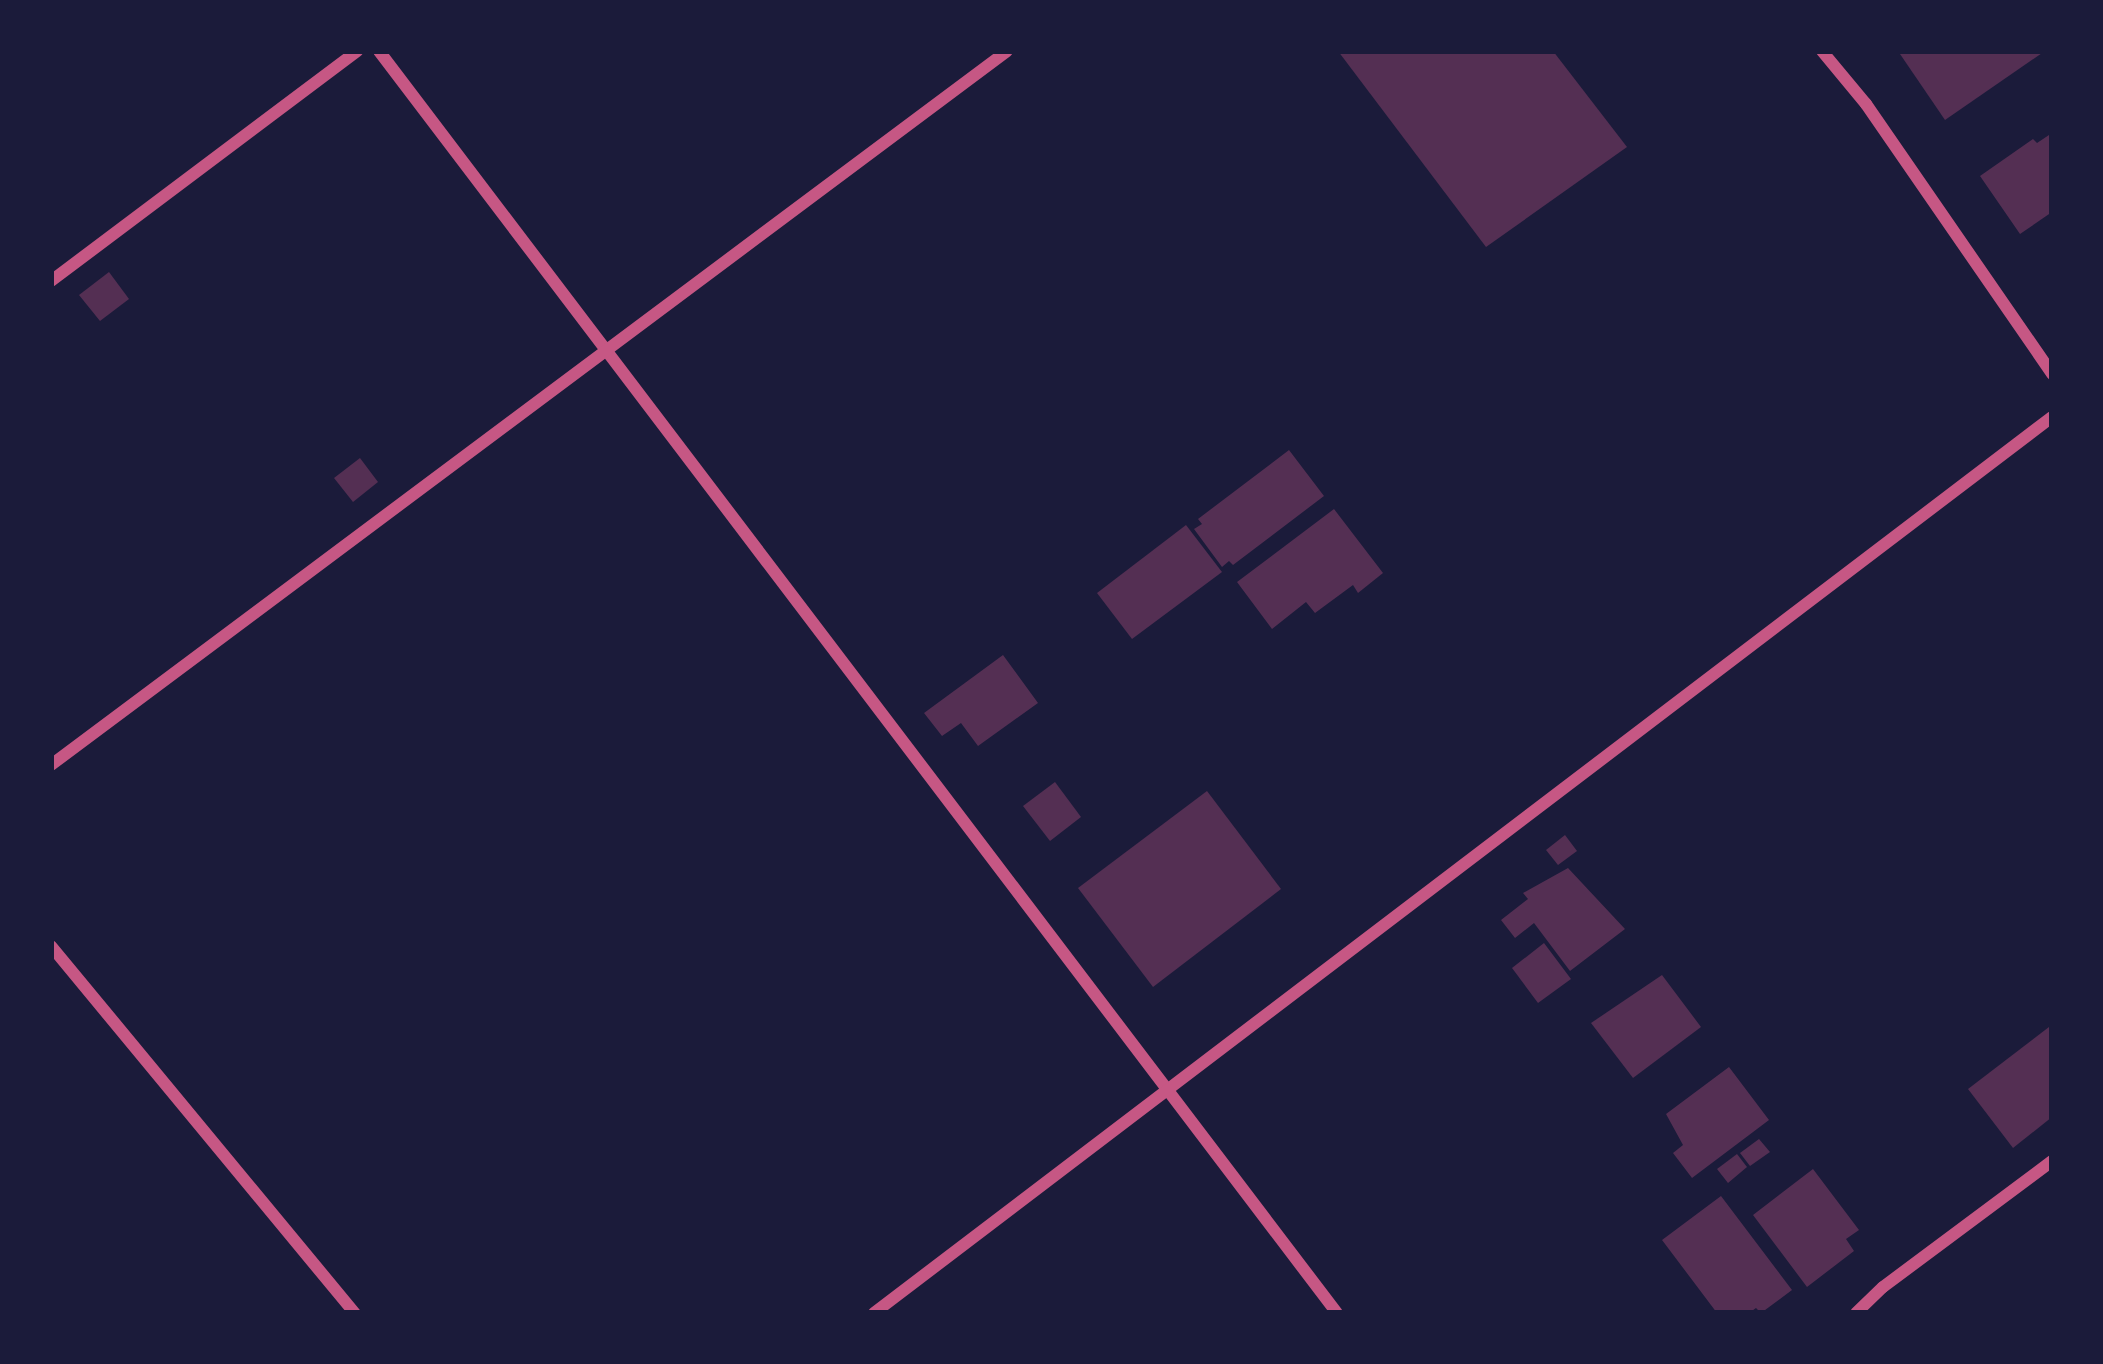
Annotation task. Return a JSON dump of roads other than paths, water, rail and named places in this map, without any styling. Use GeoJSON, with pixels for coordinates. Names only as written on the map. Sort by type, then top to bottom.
{"type":"FeatureCollection","features":[{"type":"Feature","properties":{"kind":"street"},"geometry":{"type":"LineString","coordinates":[[51,281],[357,51]]}},
{"type":"Feature","properties":{"kind":"street"},"geometry":{"type":"LineString","coordinates":[[380,51],[1337,1313]]}},
{"type":"Feature","properties":{"kind":"street"},"geometry":{"type":"LineString","coordinates":[[51,765],[1007,51]]}},
{"type":"Feature","properties":{"kind":"street"},"geometry":{"type":"LineString","coordinates":[[1822,51],[1866,104],[2052,374]]}},
{"type":"Feature","properties":{"kind":"street"},"geometry":{"type":"LineString","coordinates":[[874,1313],[2052,418]]}},
{"type":"Feature","properties":{"kind":"street"},"geometry":{"type":"LineString","coordinates":[[51,946],[355,1313]]}},
{"type":"Feature","properties":{"kind":"street"},"geometry":{"type":"LineString","coordinates":[[1856,1313],[1882,1287],[2052,1161]]}}]}
